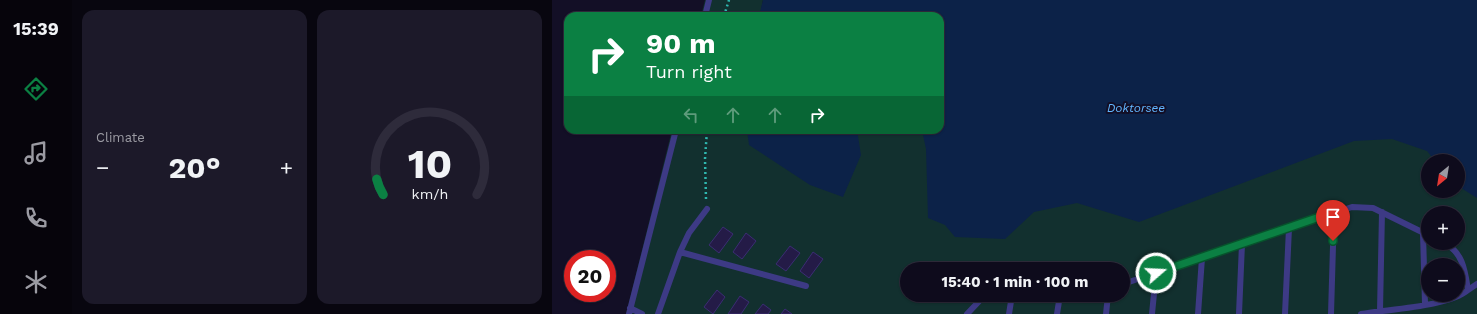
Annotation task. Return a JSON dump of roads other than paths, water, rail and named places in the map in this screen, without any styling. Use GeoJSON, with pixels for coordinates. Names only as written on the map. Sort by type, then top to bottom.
{"type":"FeatureCollection","features":[{"type":"Feature","properties":{"kind":"lane"},"geometry":{"type":"LineString","coordinates":[[705,12],[709,0]]}},
{"type":"Feature","properties":{"kind":"lane"},"geometry":{"type":"LineString","coordinates":[[642,314],[630,311],[675,134]]}},
{"type":"Feature","properties":{"kind":"lane"},"geometry":{"type":"LineString","coordinates":[[1130,282],[1352,207],[1373,208],[1421,232]]}},
{"type":"Feature","properties":{"kind":"lane"},"geometry":{"type":"LineString","coordinates":[[658,314],[680,252],[689,233],[707,209]]}},
{"type":"Feature","properties":{"kind":"lane"},"geometry":{"type":"LineString","coordinates":[[1331,314],[1334,212]]}},
{"type":"Feature","properties":{"kind":"lane"},"geometry":{"type":"LineString","coordinates":[[1380,311],[1382,212]]}},
{"type":"Feature","properties":{"kind":"lane"},"geometry":{"type":"LineString","coordinates":[[1285,314],[1289,228]]}},
{"type":"Feature","properties":{"kind":"lane"},"geometry":{"type":"LineString","coordinates":[[1239,314],[1242,244]]}},
{"type":"Feature","properties":{"kind":"lane"},"geometry":{"type":"LineString","coordinates":[[1425,304],[1426,250]]}},
{"type":"Feature","properties":{"kind":"lane"},"geometry":{"type":"LineString","coordinates":[[1455,250],[1465,268],[1468,290]]}},
{"type":"Feature","properties":{"kind":"lane"},"geometry":{"type":"LineString","coordinates":[[680,252],[806,286]]}},
{"type":"Feature","properties":{"kind":"lane"},"geometry":{"type":"LineString","coordinates":[[1198,314],[1202,258]]}},
{"type":"Feature","properties":{"kind":"lane"},"geometry":{"type":"LineString","coordinates":[[1152,314],[1156,273]]}},
{"type":"Feature","properties":{"kind":"lane"},"geometry":{"type":"LineString","coordinates":[[1361,314],[1460,297],[1477,284]]}},
{"type":"Feature","properties":{"kind":"lane"},"geometry":{"type":"LineString","coordinates":[[967,314],[978,302]]}},
{"type":"Feature","properties":{"kind":"lane"},"geometry":{"type":"LineString","coordinates":[[1009,314],[1011,302]]}},
{"type":"Feature","properties":{"kind":"lane"},"geometry":{"type":"LineString","coordinates":[[1057,314],[1059,302]]}},
{"type":"Feature","properties":{"kind":"lane"},"geometry":{"type":"LineString","coordinates":[[1106,314],[1107,302]]}},
{"type":"Feature","properties":{"kind":"water","name":"Doktorsee"},"geometry":{"type":"Polygon","coordinates":[[[763,0],[1477,0],[1477,198],[1465,190],[1465,154],[1429,154],[1427,151],[1392,139],[1354,141],[1139,222],[1077,203],[1034,212],[1005,239],[955,237],[945,225],[928,218],[926,149],[923,134],[944,134],[944,12],[760,12],[763,0]]]}},
{"type":"Feature","properties":{"kind":"water"},"geometry":{"type":"Polygon","coordinates":[[[748,134],[858,134],[861,155],[843,197],[810,185],[749,145],[748,134]]]}}]}
